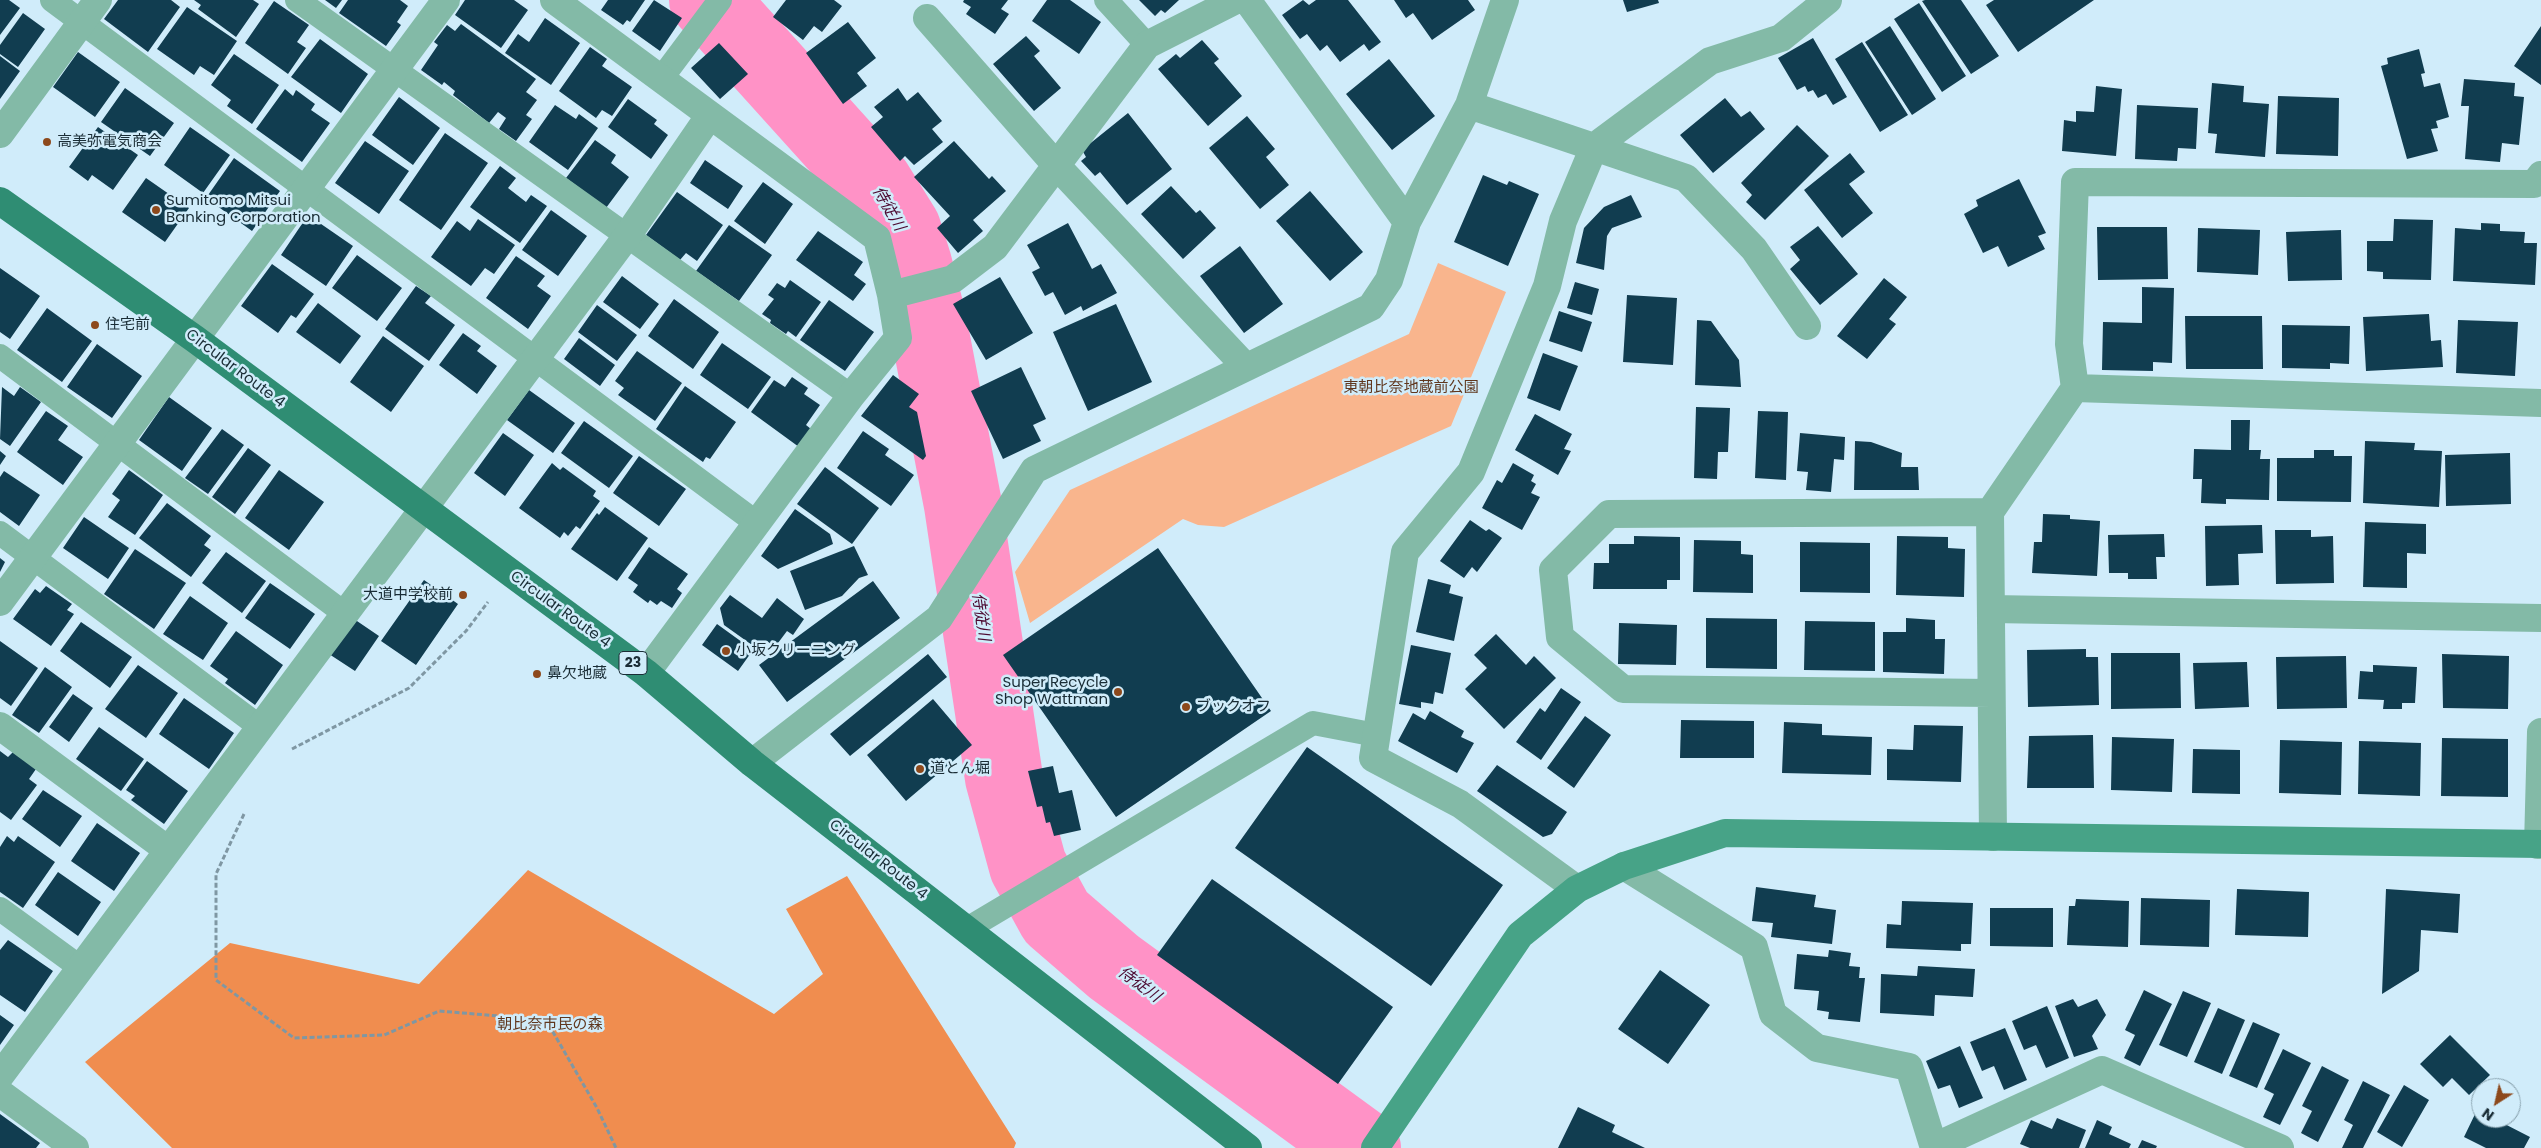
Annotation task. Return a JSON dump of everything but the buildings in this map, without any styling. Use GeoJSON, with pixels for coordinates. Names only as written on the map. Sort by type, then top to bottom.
{"type":"FeatureCollection","features":[{"type":"Feature","properties":{"kind":"main road","name":"Circular Route 4"},"geometry":{"type":"LineString","coordinates":[[0,201],[194,339],[646,673],[752,763],[1248,1148]]}},
{"type":"Feature","properties":{"kind":"street"},"geometry":{"type":"LineString","coordinates":[[0,134],[98,0]]}},
{"type":"Feature","properties":{"kind":"street"},"geometry":{"type":"LineString","coordinates":[[0,602],[446,0]]}},
{"type":"Feature","properties":{"kind":"street"},"geometry":{"type":"LineString","coordinates":[[554,0],[878,238],[891,295],[898,338],[851,396],[646,673]]}},
{"type":"Feature","properties":{"kind":"street"},"geometry":{"type":"LineString","coordinates":[[891,295],[953,278],[995,247],[1147,45],[1236,0]]}},
{"type":"Feature","properties":{"kind":"street"},"geometry":{"type":"LineString","coordinates":[[1247,0],[1407,222]]}},
{"type":"Feature","properties":{"kind":"street"},"geometry":{"type":"LineString","coordinates":[[752,763],[939,618],[1034,470],[1245,366],[1371,307],[1389,280],[1407,222],[1469,105],[1505,0]]}},
{"type":"Feature","properties":{"kind":"street"},"geometry":{"type":"LineString","coordinates":[[1578,889],[1460,804],[1373,758],[1405,552],[1471,472],[1547,286],[1563,221],[1594,147],[1710,62],[1781,38],[1828,0]]}},
{"type":"Feature","properties":{"kind":"street"},"geometry":{"type":"LineString","coordinates":[[926,18],[1056,165],[1245,366]]}},
{"type":"Feature","properties":{"kind":"street"},"geometry":{"type":"LineString","coordinates":[[1469,105],[1686,178],[1754,249],[1807,326]]}},
{"type":"Feature","properties":{"kind":"street"},"geometry":{"type":"LineString","coordinates":[[0,1076],[422,508],[627,236],[710,115]]}},
{"type":"Feature","properties":{"kind":"street"},"geometry":{"type":"LineString","coordinates":[[1993,836],[1990,512],[2075,388],[2068,344],[2075,182],[2534,184],[2541,175]]}},
{"type":"Feature","properties":{"kind":"street"},"geometry":{"type":"LineString","coordinates":[[2075,388],[2541,403]]}},
{"type":"Feature","properties":{"kind":"street"},"geometry":{"type":"LineString","coordinates":[[1990,512],[1609,514],[1553,570],[1560,637],[1623,689],[1991,694]]}},
{"type":"Feature","properties":{"kind":"street"},"geometry":{"type":"LineString","coordinates":[[1991,609],[2541,618]]}},
{"type":"Feature","properties":{"kind":"street"},"geometry":{"type":"LineString","coordinates":[[0,726],[168,850]]}},
{"type":"Feature","properties":{"kind":"street"},"geometry":{"type":"LineString","coordinates":[[1375,1148],[1520,935],[1578,889],[1624,866],[1725,833],[2539,845],[2541,732]]}},
{"type":"Feature","properties":{"kind":"street"},"geometry":{"type":"LineString","coordinates":[[1624,866],[1754,947],[1773,1014],[1816,1048],[1909,1067],[1934,1148],[2102,1070],[2280,1148]]}},
{"type":"Feature","properties":{"kind":"street"},"geometry":{"type":"LineString","coordinates":[[0,1093],[75,1148]]}},
{"type":"Feature","properties":{"kind":"lane"},"geometry":{"type":"LineString","coordinates":[[52,0],[758,524]]}},
{"type":"Feature","properties":{"kind":"lane"},"geometry":{"type":"LineString","coordinates":[[297,0],[851,396]]}},
{"type":"Feature","properties":{"kind":"lane"},"geometry":{"type":"LineString","coordinates":[[661,79],[720,0]]}},
{"type":"Feature","properties":{"kind":"lane"},"geometry":{"type":"LineString","coordinates":[[1106,0],[1147,45]]}},
{"type":"Feature","properties":{"kind":"lane"},"geometry":{"type":"LineString","coordinates":[[0,356],[344,613]]}},
{"type":"Feature","properties":{"kind":"lane"},"geometry":{"type":"LineString","coordinates":[[0,534],[260,726]]}},
{"type":"Feature","properties":{"kind":"lane"},"geometry":{"type":"LineString","coordinates":[[967,929],[1313,723],[1376,735]]}},
{"type":"Feature","properties":{"kind":"lane"},"geometry":{"type":"LineString","coordinates":[[0,909],[80,968]]}},
{"type":"Feature","properties":{"kind":"path"},"geometry":{"type":"LineString","coordinates":[[285,753],[410,688],[466,631],[492,598]]}},
{"type":"Feature","properties":{"kind":"path"},"geometry":{"type":"LineString","coordinates":[[248,805],[216,874],[216,980],[294,1038],[384,1035],[439,1011],[546,1020],[597,1108],[616,1148]]}},
{"type":"Feature","properties":{"kind":"green space","name":"東朝比奈地蔵前公園"},"geometry":{"type":"Polygon","coordinates":[[[1438,263],[1506,292],[1451,426],[1224,527],[1198,525],[1183,519],[1030,623],[1015,572],[1070,490],[1409,334],[1438,263]]]}},
{"type":"Feature","properties":{"kind":"green space","name":"朝比奈市民の森"},"geometry":{"type":"Polygon","coordinates":[[[528,870],[774,1014],[823,974],[786,909],[847,876],[1016,1143],[1014,1148],[172,1148],[85,1062],[230,943],[419,984],[528,870]]]}},
{"type":"Feature","properties":{"kind":"waterway","name":"侍従川"},"geometry":{"type":"LineString","coordinates":[[708,0],[874,184],[902,229],[927,318],[963,505],[1004,778],[1028,866],[1056,917],[1114,967],[1362,1148]]}},
{"type":"Feature","properties":{"kind":"place","name":"高美弥電気商会"},"geometry":{"type":"Point","coordinates":[47,142]}},
{"type":"Feature","properties":{"kind":"place","name":"Sumitomo Mitsui Banking Corporation"},"geometry":{"type":"Point","coordinates":[156,210]}},
{"type":"Feature","properties":{"kind":"place","name":"住宅前"},"geometry":{"type":"Point","coordinates":[95,325]}},
{"type":"Feature","properties":{"kind":"place","name":"大道中学校前"},"geometry":{"type":"Point","coordinates":[463,595]}},
{"type":"Feature","properties":{"kind":"place","name":"小坂クリーニング"},"geometry":{"type":"Point","coordinates":[726,651]}},
{"type":"Feature","properties":{"kind":"place","name":"鼻欠地蔵"},"geometry":{"type":"Point","coordinates":[537,674]}},
{"type":"Feature","properties":{"kind":"place","name":"Super Recycle Shop Wattman"},"geometry":{"type":"Point","coordinates":[1118,692]}},
{"type":"Feature","properties":{"kind":"place","name":"ブックオフ"},"geometry":{"type":"Point","coordinates":[1186,707]}},
{"type":"Feature","properties":{"kind":"place","name":"道とん堀"},"geometry":{"type":"Point","coordinates":[920,769]}}]}
